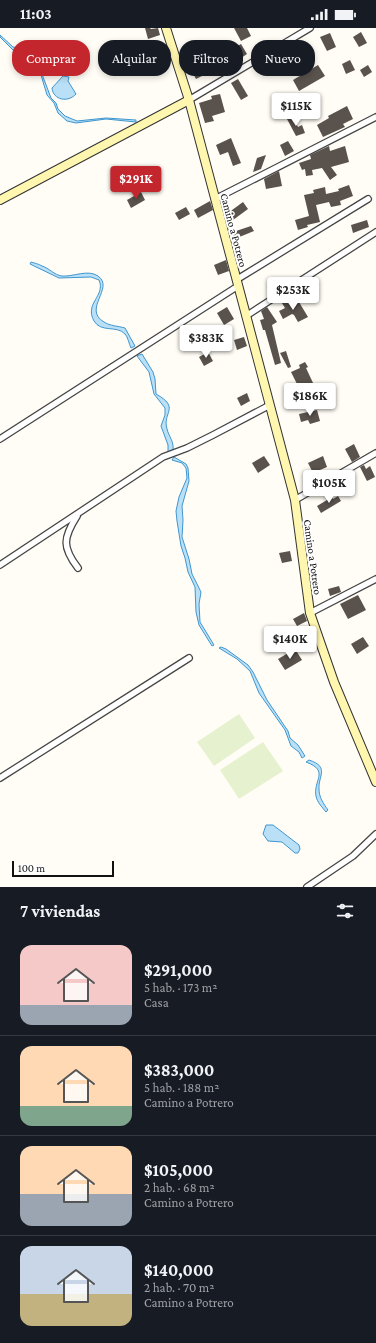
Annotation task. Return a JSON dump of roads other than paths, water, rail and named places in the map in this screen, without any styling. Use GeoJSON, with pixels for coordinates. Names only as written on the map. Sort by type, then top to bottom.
{"type":"FeatureCollection","features":[{"type":"Feature","properties":{"kind":"street","name":"Camino a Potrero"},"geometry":{"type":"LineString","coordinates":[[166,28],[189,100],[294,500],[310,613],[334,682],[376,782]]}},
{"type":"Feature","properties":{"kind":"street"},"geometry":{"type":"LineString","coordinates":[[0,200],[189,100],[310,28]]}},
{"type":"Feature","properties":{"kind":"street"},"geometry":{"type":"LineString","coordinates":[[215,199],[376,117]]}},
{"type":"Feature","properties":{"kind":"street"},"geometry":{"type":"LineString","coordinates":[[0,439],[237,283],[368,199]]}},
{"type":"Feature","properties":{"kind":"street"},"geometry":{"type":"LineString","coordinates":[[246,316],[376,232]]}},
{"type":"Feature","properties":{"kind":"street"},"geometry":{"type":"LineString","coordinates":[[0,565],[163,457],[200,442],[270,406]]}},
{"type":"Feature","properties":{"kind":"street"},"geometry":{"type":"LineString","coordinates":[[294,500],[376,453]]}},
{"type":"Feature","properties":{"kind":"street"},"geometry":{"type":"LineString","coordinates":[[78,568],[68,556],[65,545],[66,535],[79,512]]}},
{"type":"Feature","properties":{"kind":"street"},"geometry":{"type":"LineString","coordinates":[[310,613],[376,579]]}},
{"type":"Feature","properties":{"kind":"street"},"geometry":{"type":"LineString","coordinates":[[0,778],[189,658]]}},
{"type":"Feature","properties":{"kind":"street"},"geometry":{"type":"LineString","coordinates":[[306,887],[353,856],[376,834]]}},
{"type":"Feature","properties":{"kind":"water"},"geometry":{"type":"Polygon","coordinates":[[[0,35],[12,46],[12,49],[0,37],[0,35]]]}},
{"type":"Feature","properties":{"kind":"water"},"geometry":{"type":"Polygon","coordinates":[[[41,76],[43,76],[51,98],[56,103],[58,109],[65,116],[77,121],[106,118],[136,120],[136,122],[106,119],[76,123],[67,121],[58,113],[54,103],[47,95],[41,76]]]}},
{"type":"Feature","properties":{"kind":"water"},"geometry":{"type":"Polygon","coordinates":[[[63,76],[69,77],[68,81],[76,94],[69,99],[61,99],[55,95],[52,88],[63,76]]]}},
{"type":"Feature","properties":{"kind":"water"},"geometry":{"type":"Polygon","coordinates":[[[31,262],[45,267],[62,276],[90,273],[98,276],[102,281],[103,286],[96,311],[98,317],[106,323],[125,328],[135,346],[131,348],[126,335],[122,331],[101,327],[94,321],[92,309],[100,291],[99,280],[91,277],[59,278],[30,264],[31,262]]]}},
{"type":"Feature","properties":{"kind":"water"},"geometry":{"type":"Polygon","coordinates":[[[142,354],[153,372],[156,394],[168,403],[169,410],[166,423],[173,450],[168,452],[168,445],[161,426],[165,415],[165,408],[154,394],[149,372],[137,356],[142,354]]]}},
{"type":"Feature","properties":{"kind":"water"},"geometry":{"type":"Polygon","coordinates":[[[174,457],[186,464],[188,468],[189,481],[182,506],[182,537],[192,574],[201,592],[199,604],[200,622],[214,645],[212,646],[199,625],[196,612],[195,587],[188,572],[181,546],[176,511],[179,497],[187,478],[186,468],[182,463],[172,460],[174,457]]]}},
{"type":"Feature","properties":{"kind":"water"},"geometry":{"type":"Polygon","coordinates":[[[221,647],[248,665],[267,700],[288,731],[290,738],[298,745],[305,756],[302,758],[299,752],[291,746],[285,730],[259,693],[250,671],[237,659],[219,648],[221,647]]]}},
{"type":"Feature","properties":{"kind":"water"},"geometry":{"type":"Polygon","coordinates":[[[309,760],[319,766],[322,772],[319,792],[328,810],[326,812],[316,796],[319,772],[313,765],[306,762],[309,760]]]}},
{"type":"Feature","properties":{"kind":"water"},"geometry":{"type":"Polygon","coordinates":[[[266,825],[273,825],[299,845],[300,849],[298,853],[295,853],[282,842],[268,841],[263,834],[266,825]]]}}]}
